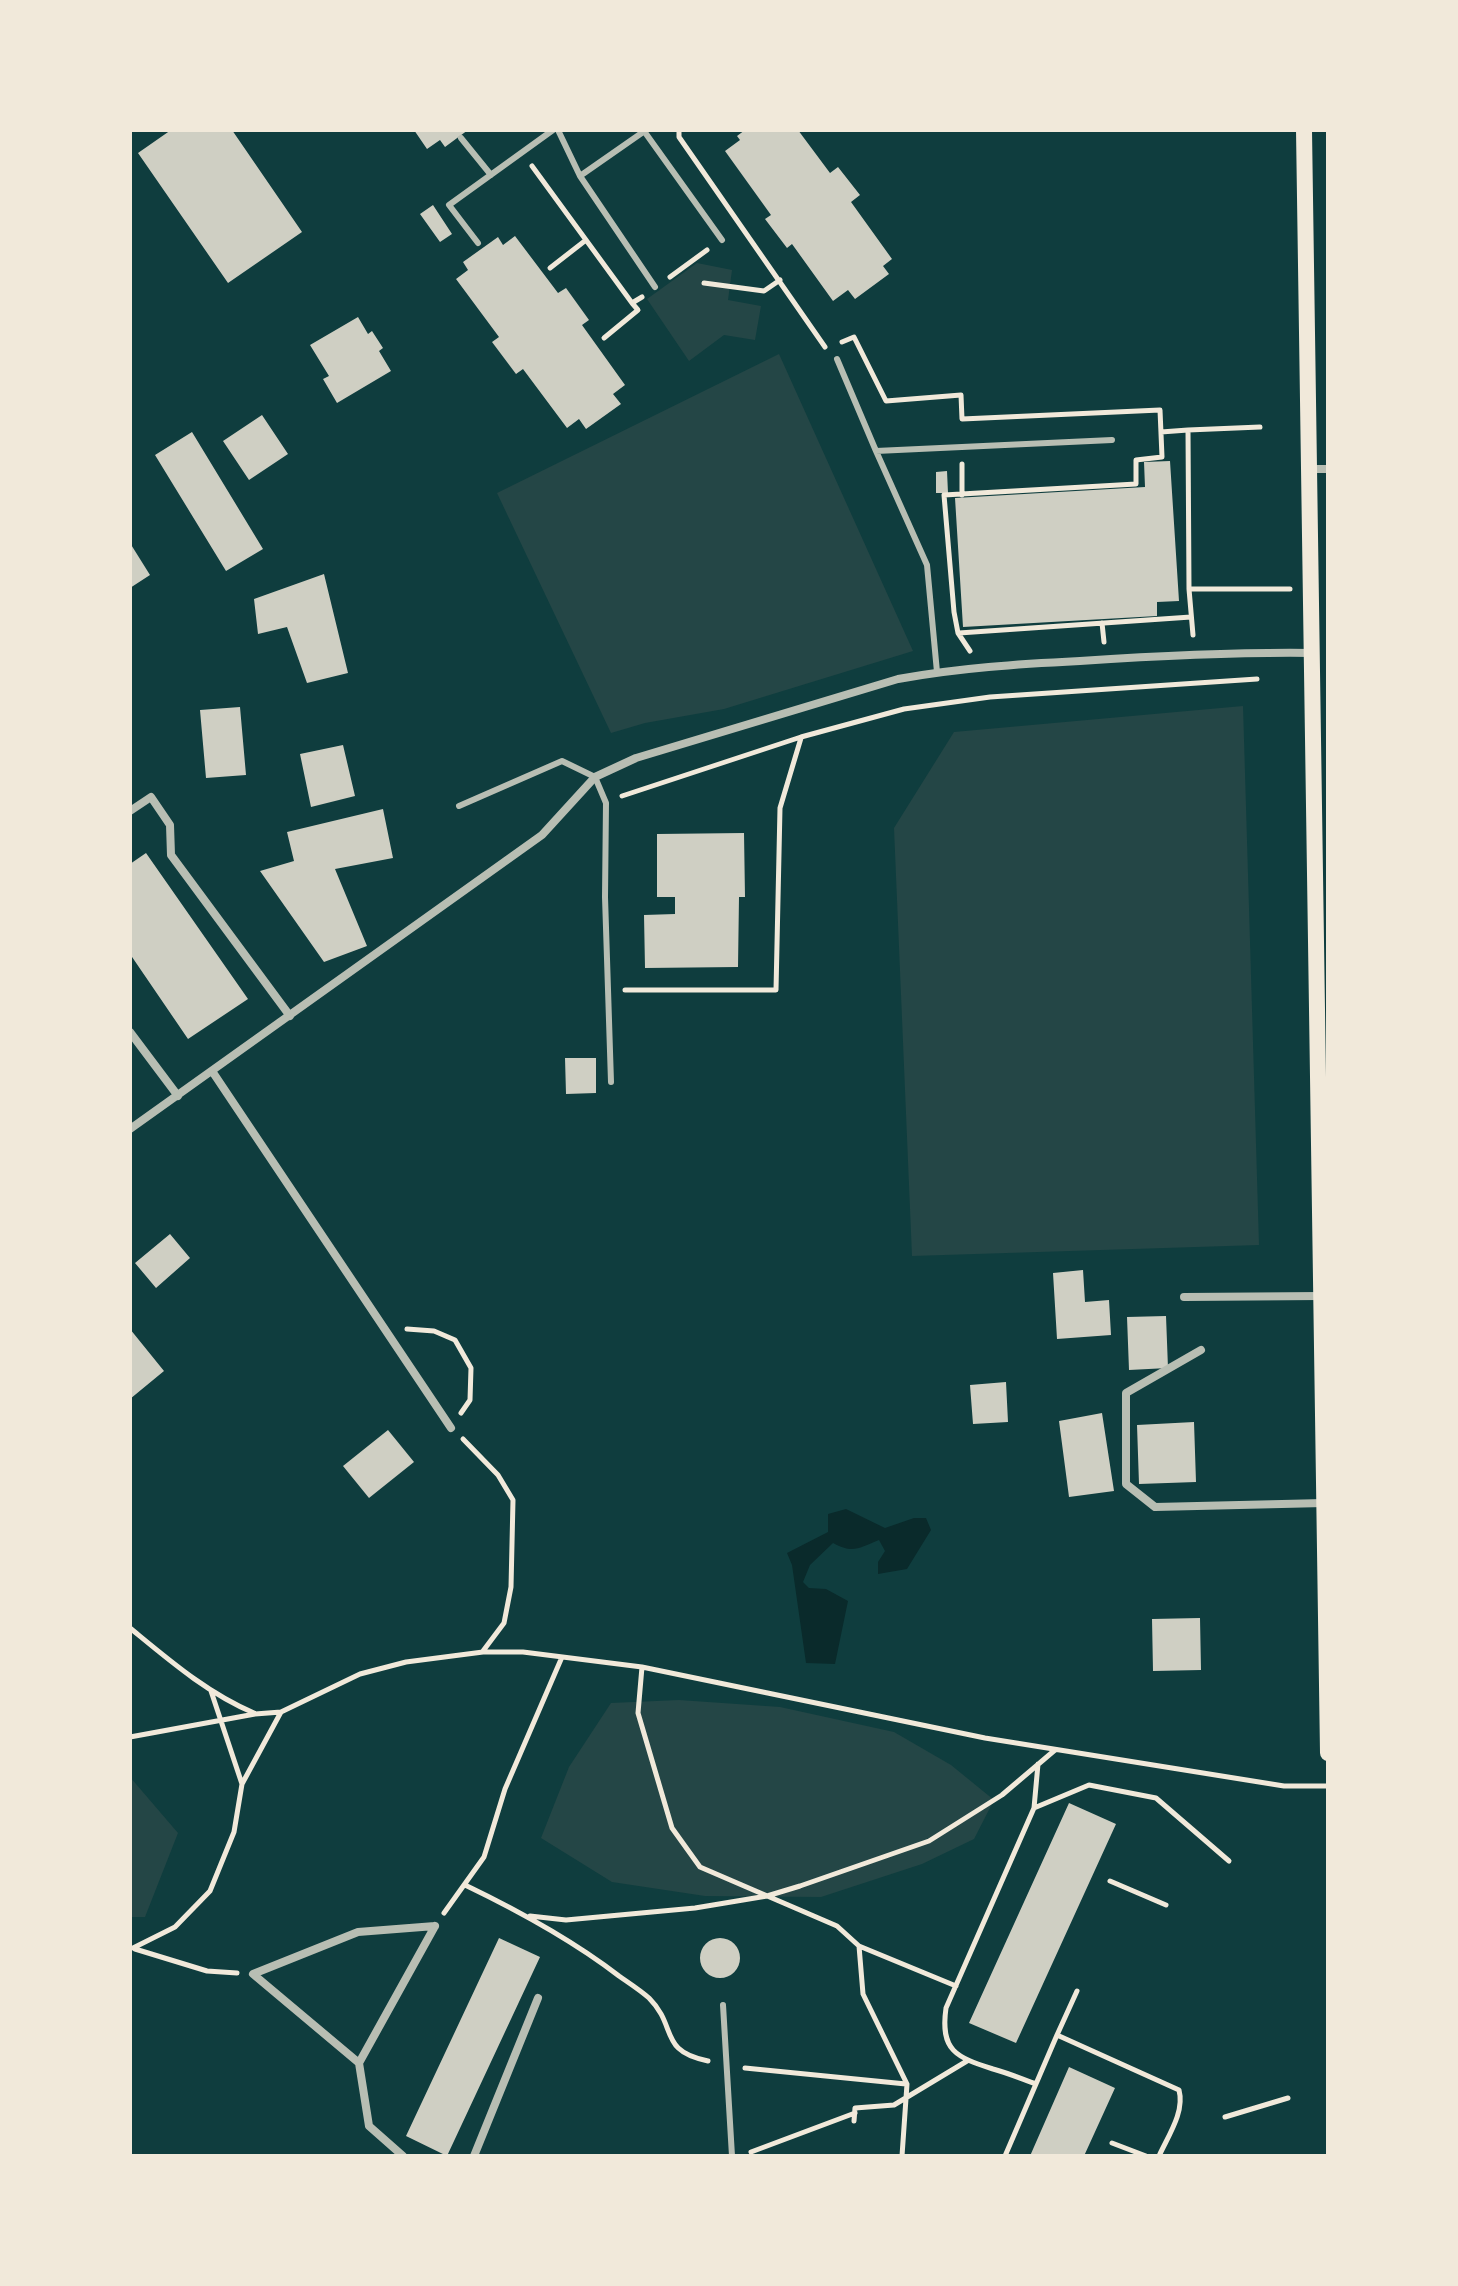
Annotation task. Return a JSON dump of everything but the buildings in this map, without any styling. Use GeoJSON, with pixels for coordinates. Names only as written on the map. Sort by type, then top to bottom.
{"type":"FeatureCollection","features":[{"type":"Feature","properties":{"kind":"main road"},"geometry":{"type":"LineString","coordinates":[[1304,130],[1316,756],[1328,1753]]}},
{"type":"Feature","properties":{"kind":"street"},"geometry":{"type":"LineString","coordinates":[[1309,469],[1328,469]]}},
{"type":"Feature","properties":{"kind":"street"},"geometry":{"type":"LineString","coordinates":[[130,1129],[542,835],[595,777],[636,758],[898,679],[937,672],[1107,659],[1258,652],[1312,653]]}},
{"type":"Feature","properties":{"kind":"street"},"geometry":{"type":"LineString","coordinates":[[130,811],[151,797],[170,825],[171,855],[290,1016]]}},
{"type":"Feature","properties":{"kind":"street"},"geometry":{"type":"LineString","coordinates":[[130,1032],[178,1096]]}},
{"type":"Feature","properties":{"kind":"street"},"geometry":{"type":"LineString","coordinates":[[212,1071],[451,1428]]}},
{"type":"Feature","properties":{"kind":"street"},"geometry":{"type":"LineString","coordinates":[[1184,1297],[1321,1296]]}},
{"type":"Feature","properties":{"kind":"street"},"geometry":{"type":"LineString","coordinates":[[1201,1350],[1126,1393],[1126,1484],[1155,1507],[1324,1503]]}},
{"type":"Feature","properties":{"kind":"street"},"geometry":{"type":"LineString","coordinates":[[359,2063],[253,1974],[358,1932],[435,1926]]}},
{"type":"Feature","properties":{"kind":"street"},"geometry":{"type":"LineString","coordinates":[[403,2156],[369,2126],[359,2063],[435,1926]]}},
{"type":"Feature","properties":{"kind":"street"},"geometry":{"type":"LineString","coordinates":[[474,2156],[538,1998]]}},
{"type":"Feature","properties":{"kind":"lane"},"geometry":{"type":"LineString","coordinates":[[478,243],[449,205],[556,130],[580,176],[655,287]]}},
{"type":"Feature","properties":{"kind":"lane"},"geometry":{"type":"LineString","coordinates":[[580,176],[645,131],[722,240]]}},
{"type":"Feature","properties":{"kind":"lane"},"geometry":{"type":"LineString","coordinates":[[461,138],[491,175]]}},
{"type":"Feature","properties":{"kind":"lane"},"geometry":{"type":"LineString","coordinates":[[837,359],[927,565],[937,672]]}},
{"type":"Feature","properties":{"kind":"lane"},"geometry":{"type":"LineString","coordinates":[[876,451],[1112,440]]}},
{"type":"Feature","properties":{"kind":"lane"},"geometry":{"type":"LineString","coordinates":[[459,806],[562,761],[595,777],[606,803],[605,897],[611,1082]]}},
{"type":"Feature","properties":{"kind":"lane"},"geometry":{"type":"LineString","coordinates":[[723,2005],[732,2156]]}},
{"type":"Feature","properties":{"kind":"path"},"geometry":{"type":"LineString","coordinates":[[679,130],[679,137],[826,348]]}},
{"type":"Feature","properties":{"kind":"path"},"geometry":{"type":"LineString","coordinates":[[550,268],[586,240]]}},
{"type":"Feature","properties":{"kind":"path"},"geometry":{"type":"LineString","coordinates":[[704,283],[764,291],[780,280]]}},
{"type":"Feature","properties":{"kind":"path"},"geometry":{"type":"LineString","coordinates":[[604,338],[638,310],[632,303]]}},
{"type":"Feature","properties":{"kind":"path"},"geometry":{"type":"LineString","coordinates":[[840,343],[854,337],[886,401],[961,395],[962,419],[1160,410],[1162,457],[1136,460],[1136,484],[944,495],[958,633],[970,651]]}},
{"type":"Feature","properties":{"kind":"path"},"geometry":{"type":"LineString","coordinates":[[1161,432],[1260,427]]}},
{"type":"Feature","properties":{"kind":"path"},"geometry":{"type":"LineString","coordinates":[[1188,430],[1189,589],[1193,635]]}},
{"type":"Feature","properties":{"kind":"path"},"geometry":{"type":"LineString","coordinates":[[1189,589],[1311,588]]}},
{"type":"Feature","properties":{"kind":"path"},"geometry":{"type":"LineString","coordinates":[[958,633],[1191,617]]}},
{"type":"Feature","properties":{"kind":"path"},"geometry":{"type":"LineString","coordinates":[[1102,623],[1104,642]]}},
{"type":"Feature","properties":{"kind":"path"},"geometry":{"type":"LineString","coordinates":[[606,803],[801,737],[904,709],[976,699],[1257,679]]}},
{"type":"Feature","properties":{"kind":"path"},"geometry":{"type":"LineString","coordinates":[[608,990],[776,990],[780,808],[801,737]]}},
{"type":"Feature","properties":{"kind":"path"},"geometry":{"type":"LineString","coordinates":[[386,1331],[434,1331],[455,1340],[471,1368],[470,1400],[451,1428],[498,1475],[513,1500],[511,1587],[504,1623],[483,1652]]}},
{"type":"Feature","properties":{"kind":"path"},"geometry":{"type":"LineString","coordinates":[[130,1628],[224,1700],[255,1714]]}},
{"type":"Feature","properties":{"kind":"path"},"geometry":{"type":"LineString","coordinates":[[130,1737],[281,1712],[360,1674],[406,1662],[483,1652],[523,1652],[642,1667],[985,1738],[1284,1786],[1328,1786]]}},
{"type":"Feature","properties":{"kind":"path"},"geometry":{"type":"LineString","coordinates":[[435,1926],[484,1857],[505,1789],[562,1657]]}},
{"type":"Feature","properties":{"kind":"path"},"geometry":{"type":"LineString","coordinates":[[642,1667],[638,1713],[672,1828],[700,1867],[837,1926],[859,1946],[956,1986]]}},
{"type":"Feature","properties":{"kind":"path"},"geometry":{"type":"LineString","coordinates":[[210,1690],[242,1784]]}},
{"type":"Feature","properties":{"kind":"path"},"geometry":{"type":"LineString","coordinates":[[132,1948],[175,1927],[210,1891],[234,1832],[242,1784],[281,1712]]}},
{"type":"Feature","properties":{"kind":"path"},"geometry":{"type":"LineString","coordinates":[[530,1916],[566,1920],[695,1908],[767,1896],[929,1841],[1002,1795],[1056,1749]]}},
{"type":"Feature","properties":{"kind":"path"},"geometry":{"type":"LineString","coordinates":[[1036,2084],[967,2061],[954,2053],[946,2042],[943,2026],[946,2008],[1034,1808],[1038,1764]]}},
{"type":"Feature","properties":{"kind":"path"},"geometry":{"type":"LineString","coordinates":[[1034,1808],[1089,1785],[1156,1798],[1229,1861]]}},
{"type":"Feature","properties":{"kind":"path"},"geometry":{"type":"LineString","coordinates":[[1110,1881],[1166,1905]]}},
{"type":"Feature","properties":{"kind":"path"},"geometry":{"type":"LineString","coordinates":[[465,1885],[530,1916],[602,1962],[650,1999],[666,2022],[671,2042],[687,2057],[728,2066],[907,2084]]}},
{"type":"Feature","properties":{"kind":"path"},"geometry":{"type":"LineString","coordinates":[[859,1946],[863,1994],[907,2084],[902,2156]]}},
{"type":"Feature","properties":{"kind":"path"},"geometry":{"type":"LineString","coordinates":[[132,1948],[207,1971],[253,1974]]}},
{"type":"Feature","properties":{"kind":"path"},"geometry":{"type":"LineString","coordinates":[[1005,2156],[1077,1991]]}},
{"type":"Feature","properties":{"kind":"path"},"geometry":{"type":"LineString","coordinates":[[1057,2035],[1179,2090],[1179,2110],[1159,2156]]}},
{"type":"Feature","properties":{"kind":"path"},"geometry":{"type":"LineString","coordinates":[[854,2121],[855,2108],[894,2105],[967,2061]]}},
{"type":"Feature","properties":{"kind":"path"},"geometry":{"type":"LineString","coordinates":[[1225,2117],[1288,2098]]}},
{"type":"Feature","properties":{"kind":"path"},"geometry":{"type":"LineString","coordinates":[[739,2156],[855,2113]]}},
{"type":"Feature","properties":{"kind":"path"},"geometry":{"type":"LineString","coordinates":[[1112,2143],[1146,2156]]}},
{"type":"Feature","properties":{"kind":"shaded area"},"geometry":{"type":"Polygon","coordinates":[[[697,263],[732,270],[728,300],[761,306],[755,340],[724,335],[689,361],[647,299],[697,263]]]}},
{"type":"Feature","properties":{"kind":"shaded area"},"geometry":{"type":"Polygon","coordinates":[[[779,354],[913,651],[724,709],[645,723],[611,733],[497,493],[779,354]]]}},
{"type":"Feature","properties":{"kind":"shaded area"},"geometry":{"type":"Polygon","coordinates":[[[1243,706],[1259,1245],[912,1256],[894,828],[954,732],[1243,706]]]}},
{"type":"Feature","properties":{"kind":"shaded area"},"geometry":{"type":"Polygon","coordinates":[[[846,1509],[885,1528],[914,1518],[926,1518],[931,1530],[907,1569],[878,1574],[878,1562],[885,1551],[879,1540],[851,1549],[833,1543],[810,1565],[803,1582],[809,1588],[826,1589],[848,1601],[835,1664],[806,1663],[792,1565],[787,1553],[828,1532],[828,1514],[846,1509]]]}},
{"type":"Feature","properties":{"kind":"shaded area"},"geometry":{"type":"Polygon","coordinates":[[[679,1700],[780,1707],[894,1732],[951,1765],[994,1800],[974,1839],[922,1864],[821,1897],[705,1896],[612,1882],[541,1838],[569,1767],[611,1703],[679,1700]]]}},
{"type":"Feature","properties":{"kind":"shaded area"},"geometry":{"type":"Polygon","coordinates":[[[130,1777],[178,1833],[145,1917],[130,1917],[130,1777]]]}}]}
